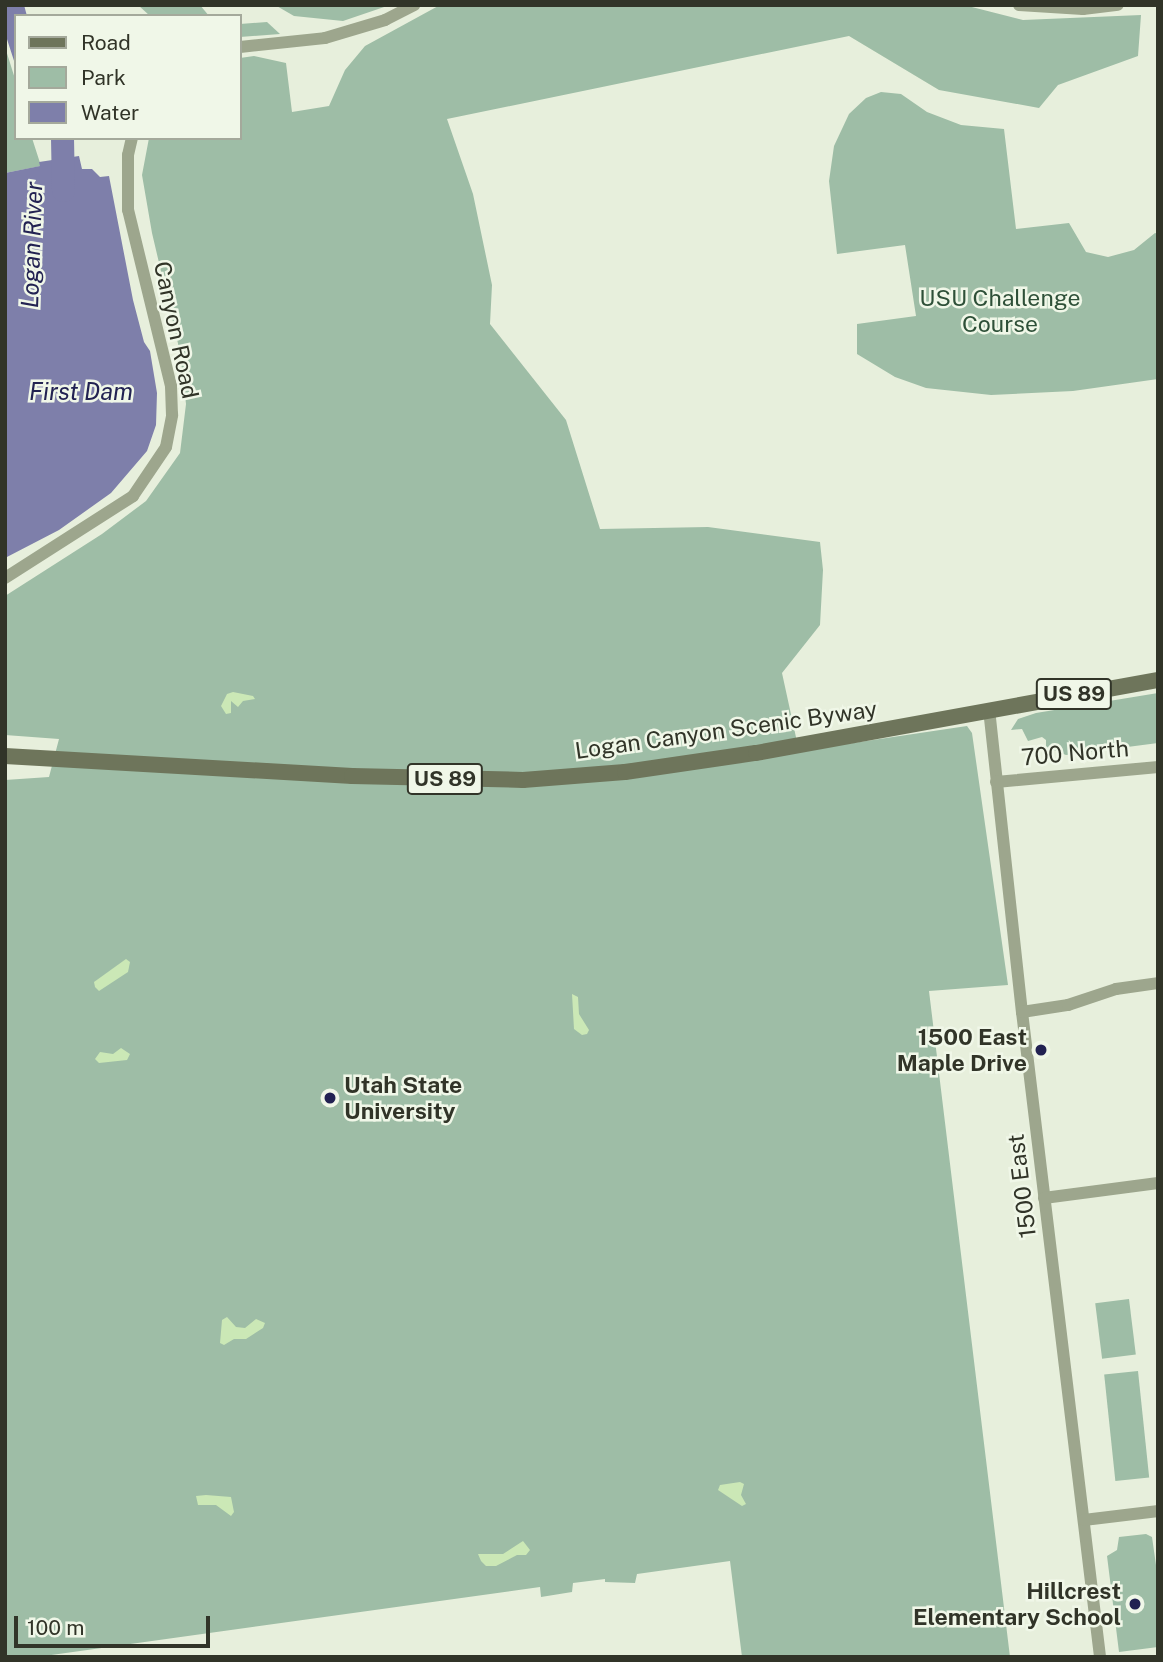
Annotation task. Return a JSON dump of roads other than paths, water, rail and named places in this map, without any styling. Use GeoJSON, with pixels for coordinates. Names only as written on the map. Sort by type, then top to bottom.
{"type":"FeatureCollection","features":[{"type":"Feature","properties":{"kind":"main road","name":"US 89"},"geometry":{"type":"LineString","coordinates":[[989,709],[1158,680]]}},
{"type":"Feature","properties":{"kind":"main road","name":"Logan Canyon Scenic Byway"},"geometry":{"type":"LineString","coordinates":[[5,756],[352,776],[523,780],[625,772],[756,753],[989,709]]}},
{"type":"Feature","properties":{"kind":"street"},"geometry":{"type":"LineString","coordinates":[[242,47],[325,38],[386,20],[414,5]]}},
{"type":"Feature","properties":{"kind":"street"},"geometry":{"type":"LineString","coordinates":[[1019,5],[1083,9],[1118,5]]}},
{"type":"Feature","properties":{"kind":"street","name":"Canyon Road"},"geometry":{"type":"LineString","coordinates":[[5,578],[133,496],[166,447],[172,415],[171,386],[128,210],[128,155],[132,140]]}},
{"type":"Feature","properties":{"kind":"street","name":"1500 East"},"geometry":{"type":"LineString","coordinates":[[989,709],[1022,1012],[1100,1657]]}},
{"type":"Feature","properties":{"kind":"street","name":"700 North"},"geometry":{"type":"LineString","coordinates":[[996,782],[1158,767]]}},
{"type":"Feature","properties":{"kind":"street"},"geometry":{"type":"LineString","coordinates":[[1022,1012],[1068,1005],[1116,989],[1158,983]]}},
{"type":"Feature","properties":{"kind":"street"},"geometry":{"type":"LineString","coordinates":[[1044,1198],[1158,1183]]}},
{"type":"Feature","properties":{"kind":"street"},"geometry":{"type":"LineString","coordinates":[[1084,1520],[1158,1511]]}},
{"type":"Feature","properties":{"kind":"water"},"geometry":{"type":"Polygon","coordinates":[[[5,5],[24,5],[26,14],[14,14],[14,61],[5,33],[5,5]]]}},
{"type":"Feature","properties":{"kind":"water","name":"First Dam"},"geometry":{"type":"Polygon","coordinates":[[[79,156],[82,169],[92,169],[100,177],[109,176],[133,300],[144,342],[150,351],[157,393],[156,425],[147,451],[111,493],[59,530],[5,558],[5,173],[40,166],[39,162],[79,156]]]}},
{"type":"Feature","properties":{"kind":"waterway","name":"Logan River"},"geometry":{"type":"LineString","coordinates":[[62,140],[63,190]]}},
{"type":"Feature","properties":{"kind":"place","name":"1500 East Maple Drive"},"geometry":{"type":"Point","coordinates":[1041,1050]}},
{"type":"Feature","properties":{"kind":"place","name":"Utah State University"},"geometry":{"type":"Point","coordinates":[330,1098]}},
{"type":"Feature","properties":{"kind":"place","name":"Hillcrest Elementary School"},"geometry":{"type":"Point","coordinates":[1135,1604]}},
{"type":"Feature","properties":{"kind":"park label","name":"USU Challenge Course"},"geometry":{"type":"Point","coordinates":[1000,311]}}]}
